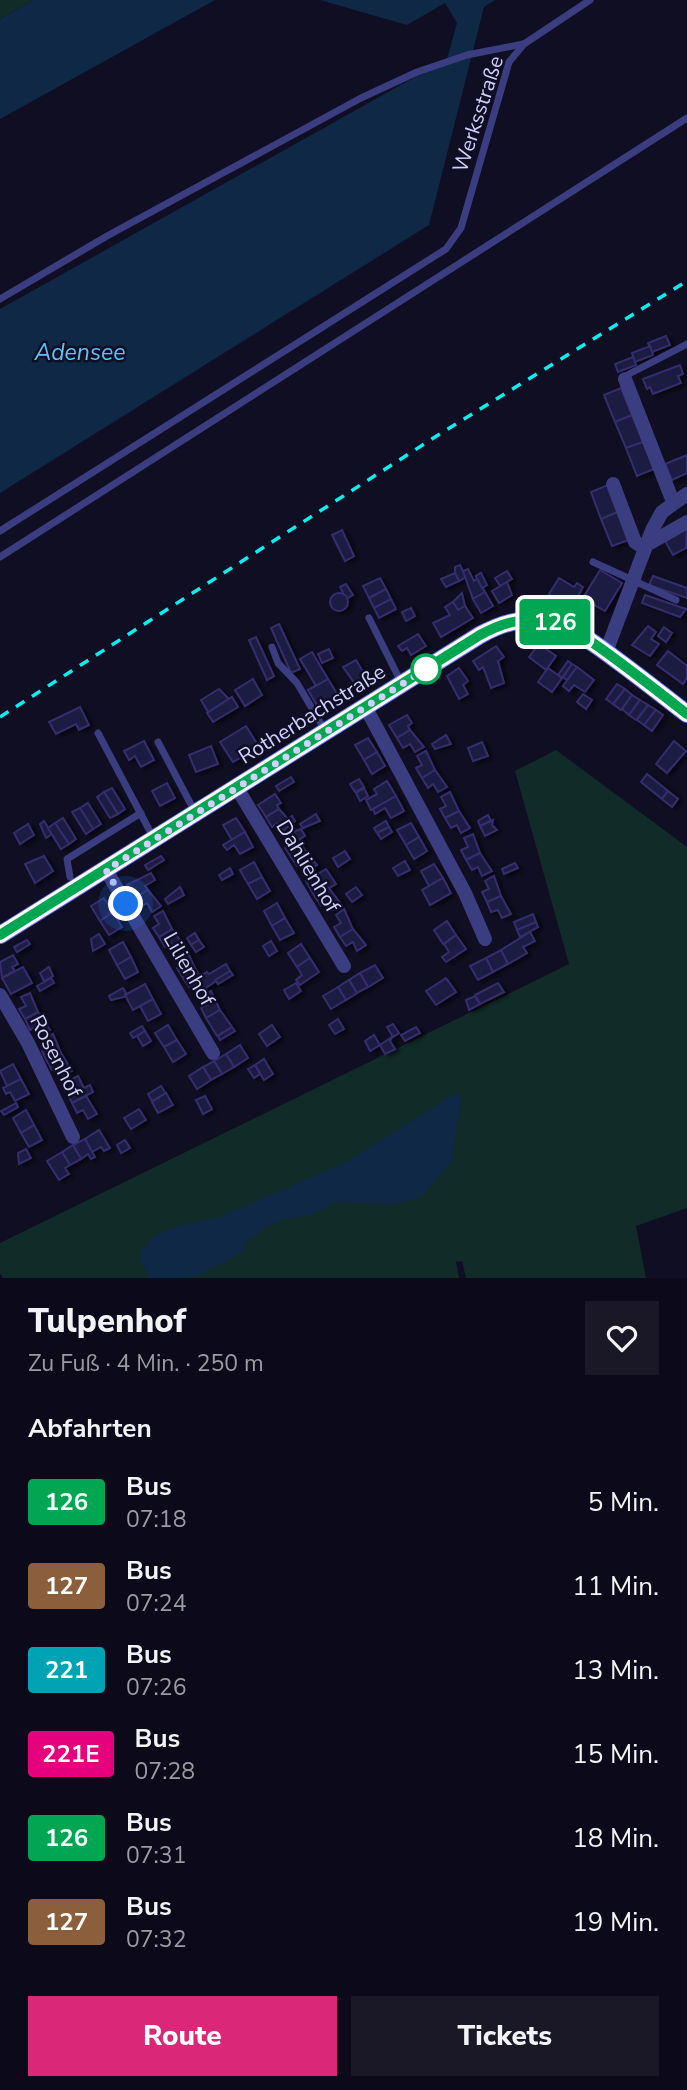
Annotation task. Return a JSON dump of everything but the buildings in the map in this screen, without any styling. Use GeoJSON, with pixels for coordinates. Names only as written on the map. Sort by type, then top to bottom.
{"type":"FeatureCollection","features":[{"type":"Feature","properties":{"kind":"street"},"geometry":{"type":"LineString","coordinates":[[625,379],[673,502]]}},
{"type":"Feature","properties":{"kind":"street"},"geometry":{"type":"LineString","coordinates":[[612,484],[635,542],[643,547]]}},
{"type":"Feature","properties":{"kind":"street"},"geometry":{"type":"LineString","coordinates":[[606,652],[633,583],[643,547],[662,512],[687,494]]}},
{"type":"Feature","properties":{"kind":"street"},"geometry":{"type":"LineString","coordinates":[[643,547],[687,522]]}},
{"type":"Feature","properties":{"kind":"street","name":"Rotherbachstraße"},"geometry":{"type":"LineString","coordinates":[[0,935],[155,841],[489,630],[524,619],[562,624],[606,652],[687,714]]}},
{"type":"Feature","properties":{"kind":"street"},"geometry":{"type":"LineString","coordinates":[[366,708],[465,893],[485,939]]}},
{"type":"Feature","properties":{"kind":"street","name":"Dahlienhof"},"geometry":{"type":"LineString","coordinates":[[237,788],[344,966]]}},
{"type":"Feature","properties":{"kind":"street","name":"Lilienhof"},"geometry":{"type":"LineString","coordinates":[[106,870],[214,1053]]}},
{"type":"Feature","properties":{"kind":"street","name":"Rosenhof"},"geometry":{"type":"LineString","coordinates":[[0,995],[28,1043],[73,1137]]}},
{"type":"Feature","properties":{"kind":"lane"},"geometry":{"type":"LineString","coordinates":[[524,44],[590,0]]}},
{"type":"Feature","properties":{"kind":"lane","name":"Werksstraße"},"geometry":{"type":"LineString","coordinates":[[0,299],[107,236],[361,98],[417,72],[467,55],[524,44]]}},
{"type":"Feature","properties":{"kind":"lane","name":"Werksstraße"},"geometry":{"type":"LineString","coordinates":[[0,531],[446,249],[461,228],[509,62],[524,44]]}},
{"type":"Feature","properties":{"kind":"lane"},"geometry":{"type":"LineString","coordinates":[[0,557],[687,118]]}},
{"type":"Feature","properties":{"kind":"lane"},"geometry":{"type":"LineString","coordinates":[[625,379],[629,374],[687,344]]}},
{"type":"Feature","properties":{"kind":"lane"},"geometry":{"type":"LineString","coordinates":[[593,562],[633,583],[676,600]]}},
{"type":"Feature","properties":{"kind":"lane"},"geometry":{"type":"LineString","coordinates":[[369,618],[402,684]]}},
{"type":"Feature","properties":{"kind":"lane"},"geometry":{"type":"LineString","coordinates":[[272,647],[278,663],[297,683],[327,733]]}},
{"type":"Feature","properties":{"kind":"lane"},"geometry":{"type":"LineString","coordinates":[[98,733],[155,841]]}},
{"type":"Feature","properties":{"kind":"lane"},"geometry":{"type":"LineString","coordinates":[[158,742],[196,813]]}},
{"type":"Feature","properties":{"kind":"lane"},"geometry":{"type":"LineString","coordinates":[[70,877],[67,859],[141,813]]}},
{"type":"Feature","properties":{"kind":"green space"},"geometry":{"type":"Polygon","coordinates":[[[0,0],[34,0],[0,19],[0,0]]]}},
{"type":"Feature","properties":{"kind":"green space"},"geometry":{"type":"Polygon","coordinates":[[[556,750],[687,847],[687,1208],[636,1226],[646,1278],[466,1278],[462,1261],[456,1262],[459,1278],[3,1278],[0,1273],[0,1243],[569,964],[515,771],[556,750]]]}},
{"type":"Feature","properties":{"kind":"water"},"geometry":{"type":"Polygon","coordinates":[[[34,0],[215,0],[0,119],[0,19],[34,0]]]}},
{"type":"Feature","properties":{"kind":"water","name":"Adensee"},"geometry":{"type":"Polygon","coordinates":[[[320,0],[495,0],[484,7],[429,225],[0,493],[0,309],[447,59],[457,23],[445,3],[407,25],[320,0]]]}},
{"type":"Feature","properties":{"kind":"water"},"geometry":{"type":"Polygon","coordinates":[[[457,1092],[461,1098],[451,1163],[421,1197],[394,1205],[336,1202],[311,1215],[283,1219],[269,1225],[247,1241],[241,1253],[206,1272],[188,1278],[150,1278],[141,1262],[140,1252],[154,1236],[178,1226],[217,1218],[345,1163],[457,1092]]]}},
{"type":"Feature","properties":{"kind":"railway"},"geometry":{"type":"LineString","coordinates":[[0,717],[435,437],[687,281]]}},
{"type":"Feature","properties":{"kind":"bus line","name":"126"},"geometry":{"type":"LineString","coordinates":[[0,935],[155,841],[480,635],[509,621],[548,620],[576,631],[687,714]]}},
{"type":"Feature","properties":{"kind":"route"},"geometry":{"type":"LineString","coordinates":[[126,904],[106,870],[428,668],[426,669]]}}]}
